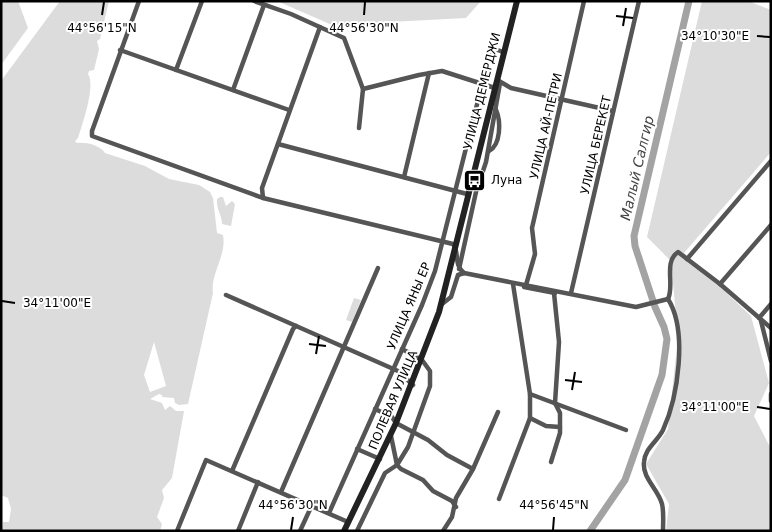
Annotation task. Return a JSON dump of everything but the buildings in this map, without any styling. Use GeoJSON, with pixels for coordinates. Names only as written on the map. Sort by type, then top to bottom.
{"type":"FeatureCollection","features":[{"type":"Feature","properties":{"kind":"main road","name":"УЛИЦА ДЕМЕРДЖИ"},"geometry":{"type":"LineString","coordinates":[[450,274],[467,194],[498,83],[503,52],[516,1]]}},
{"type":"Feature","properties":{"kind":"main road","name":"ПОЛЕВАЯ УЛИЦА"},"geometry":{"type":"LineString","coordinates":[[344,531],[391,436],[422,360],[442,304],[450,274]]}},
{"type":"Feature","properties":{"kind":"street"},"geometry":{"type":"LineString","coordinates":[[139,1],[120,50],[92,131],[92,136],[263,198],[456,246],[459,269],[464,273],[554,294],[562,292]]}},
{"type":"Feature","properties":{"kind":"street"},"geometry":{"type":"LineString","coordinates":[[176,70],[202,1]]}},
{"type":"Feature","properties":{"kind":"street"},"geometry":{"type":"LineString","coordinates":[[254,1],[344,38],[363,89],[359,128]]}},
{"type":"Feature","properties":{"kind":"street","name":"УЛИЦА АЙ-ПЕТРИ"},"geometry":{"type":"LineString","coordinates":[[526,285],[534,254],[532,228],[584,1]]}},
{"type":"Feature","properties":{"kind":"street","name":"УЛИЦА БЕРЕКЕТ"},"geometry":{"type":"LineString","coordinates":[[571,293],[587,225],[592,212],[602,156],[614,118],[613,111],[639,1]]}},
{"type":"Feature","properties":{"kind":"street"},"geometry":{"type":"LineString","coordinates":[[233,90],[264,5]]}},
{"type":"Feature","properties":{"kind":"street"},"geometry":{"type":"LineString","coordinates":[[263,198],[262,188],[320,27]]}},
{"type":"Feature","properties":{"kind":"street","name":"УЛИЦА ЯНЫ ЕР"},"geometry":{"type":"LineString","coordinates":[[329,513],[422,305],[444,242],[455,190],[484,84],[490,53],[495,49],[503,52]]}},
{"type":"Feature","properties":{"kind":"street"},"geometry":{"type":"LineString","coordinates":[[120,50],[289,110]]}},
{"type":"Feature","properties":{"kind":"street"},"geometry":{"type":"LineString","coordinates":[[363,89],[442,71],[484,84],[498,83],[511,88],[613,111]]}},
{"type":"Feature","properties":{"kind":"street"},"geometry":{"type":"LineString","coordinates":[[404,177],[429,73]]}},
{"type":"Feature","properties":{"kind":"street"},"geometry":{"type":"LineString","coordinates":[[442,304],[451,297],[458,275],[474,209],[476,192],[489,151],[498,83]]}},
{"type":"Feature","properties":{"kind":"street"},"geometry":{"type":"LineString","coordinates":[[489,151],[495,145],[500,125],[496,109]]}},
{"type":"Feature","properties":{"kind":"street"},"geometry":{"type":"LineString","coordinates":[[278,144],[467,194]]}},
{"type":"Feature","properties":{"kind":"street"},"geometry":{"type":"LineString","coordinates":[[687,259],[771,161]]}},
{"type":"Feature","properties":{"kind":"street"},"geometry":{"type":"LineString","coordinates":[[463,214],[474,209]]}},
{"type":"Feature","properties":{"kind":"street"},"geometry":{"type":"LineString","coordinates":[[720,284],[771,225]]}},
{"type":"Feature","properties":{"kind":"street"},"geometry":{"type":"LineString","coordinates":[[513,284],[571,293],[636,307],[668,299],[671,293],[670,266],[674,255],[678,252],[720,284],[771,328]]}},
{"type":"Feature","properties":{"kind":"street"},"geometry":{"type":"LineString","coordinates":[[281,492],[378,268]]}},
{"type":"Feature","properties":{"kind":"street"},"geometry":{"type":"LineString","coordinates":[[458,275],[464,273]]}},
{"type":"Feature","properties":{"kind":"street"},"geometry":{"type":"LineString","coordinates":[[499,499],[530,418],[530,394],[513,284]]}},
{"type":"Feature","properties":{"kind":"street"},"geometry":{"type":"LineString","coordinates":[[551,462],[560,427],[560,413],[555,403],[559,342],[554,294]]}},
{"type":"Feature","properties":{"kind":"street"},"geometry":{"type":"LineString","coordinates":[[226,295],[402,374],[412,385]]}},
{"type":"Feature","properties":{"kind":"street"},"geometry":{"type":"LineString","coordinates":[[663,531],[662,505],[658,492],[646,475],[644,461],[649,447],[662,432],[670,413],[676,377],[679,330],[674,306],[668,299]]}},
{"type":"Feature","properties":{"kind":"street"},"geometry":{"type":"LineString","coordinates":[[760,319],[771,304]]}},
{"type":"Feature","properties":{"kind":"street"},"geometry":{"type":"LineString","coordinates":[[760,319],[771,361]]}},
{"type":"Feature","properties":{"kind":"street"},"geometry":{"type":"LineString","coordinates":[[232,471],[293,329],[296,326]]}},
{"type":"Feature","properties":{"kind":"street"},"geometry":{"type":"LineString","coordinates":[[357,531],[386,474],[397,465],[408,447],[430,386],[430,370],[422,360],[402,349]]}},
{"type":"Feature","properties":{"kind":"street"},"geometry":{"type":"LineString","coordinates":[[530,394],[626,430]]}},
{"type":"Feature","properties":{"kind":"street"},"geometry":{"type":"LineString","coordinates":[[771,394],[771,401]]}},
{"type":"Feature","properties":{"kind":"street"},"geometry":{"type":"LineString","coordinates":[[375,410],[392,417],[396,423],[473,469]]}},
{"type":"Feature","properties":{"kind":"street"},"geometry":{"type":"LineString","coordinates":[[443,531],[456,507],[454,500],[473,469],[498,412]]}},
{"type":"Feature","properties":{"kind":"street"},"geometry":{"type":"LineString","coordinates":[[530,418],[546,426],[560,427]]}},
{"type":"Feature","properties":{"kind":"street"},"geometry":{"type":"LineString","coordinates":[[391,436],[397,465],[423,480],[444,498],[454,500]]}},
{"type":"Feature","properties":{"kind":"street"},"geometry":{"type":"LineString","coordinates":[[357,449],[380,459]]}},
{"type":"Feature","properties":{"kind":"street"},"geometry":{"type":"LineString","coordinates":[[177,531],[206,460],[348,522]]}},
{"type":"Feature","properties":{"kind":"street"},"geometry":{"type":"LineString","coordinates":[[238,531],[258,482]]}},
{"type":"Feature","properties":{"kind":"street"},"geometry":{"type":"LineString","coordinates":[[359,501],[368,508]]}},
{"type":"Feature","properties":{"kind":"street"},"geometry":{"type":"LineString","coordinates":[[300,531],[312,505]]}},
{"type":"Feature","properties":{"kind":"shaded area"},"geometry":{"type":"Polygon","coordinates":[[[1,1],[18,1],[28,28],[1,65],[1,1]]]}},
{"type":"Feature","properties":{"kind":"shaded area"},"geometry":{"type":"Polygon","coordinates":[[[60,1],[109,1],[100,39],[97,41],[99,49],[94,70],[89,71],[88,74],[90,87],[87,106],[78,138],[75,141],[96,146],[105,153],[145,166],[169,179],[199,185],[210,192],[213,198],[217,233],[223,235],[224,242],[214,279],[213,293],[188,404],[179,405],[175,403],[174,398],[162,397],[159,394],[150,399],[162,403],[165,410],[170,406],[176,411],[184,411],[172,478],[162,490],[164,498],[157,517],[162,524],[160,531],[2,531],[3,522],[9,522],[11,509],[8,498],[1,495],[1,81],[60,1]],[[154,342],[144,375],[150,392],[166,386],[154,342]]]}},
{"type":"Feature","properties":{"kind":"shaded area"},"geometry":{"type":"Polygon","coordinates":[[[277,1],[481,1],[466,18],[332,25],[277,1]]]}},
{"type":"Feature","properties":{"kind":"shaded area"},"geometry":{"type":"Polygon","coordinates":[[[702,1],[748,1],[771,10],[771,152],[684,253],[751,316],[769,383],[754,416],[771,449],[771,531],[666,531],[669,504],[646,464],[668,429],[678,337],[671,261],[647,237],[702,1]]]}},
{"type":"Feature","properties":{"kind":"shaded area"},"geometry":{"type":"Polygon","coordinates":[[[223,197],[226,206],[232,201],[235,204],[231,226],[222,224],[217,203],[217,199],[223,197]]]}},
{"type":"Feature","properties":{"kind":"shaded area"},"geometry":{"type":"Polygon","coordinates":[[[354,298],[361,300],[352,322],[346,320],[354,298]]]}},
{"type":"Feature","properties":{"kind":"waterway","name":"Малый Салгир"},"geometry":{"type":"LineString","coordinates":[[590,531],[625,480],[662,375],[667,339],[635,246],[634,236],[689,1]]}},
{"type":"Feature","properties":{"kind":"place","name":"Луна"},"geometry":{"type":"Point","coordinates":[475,180]}}]}
